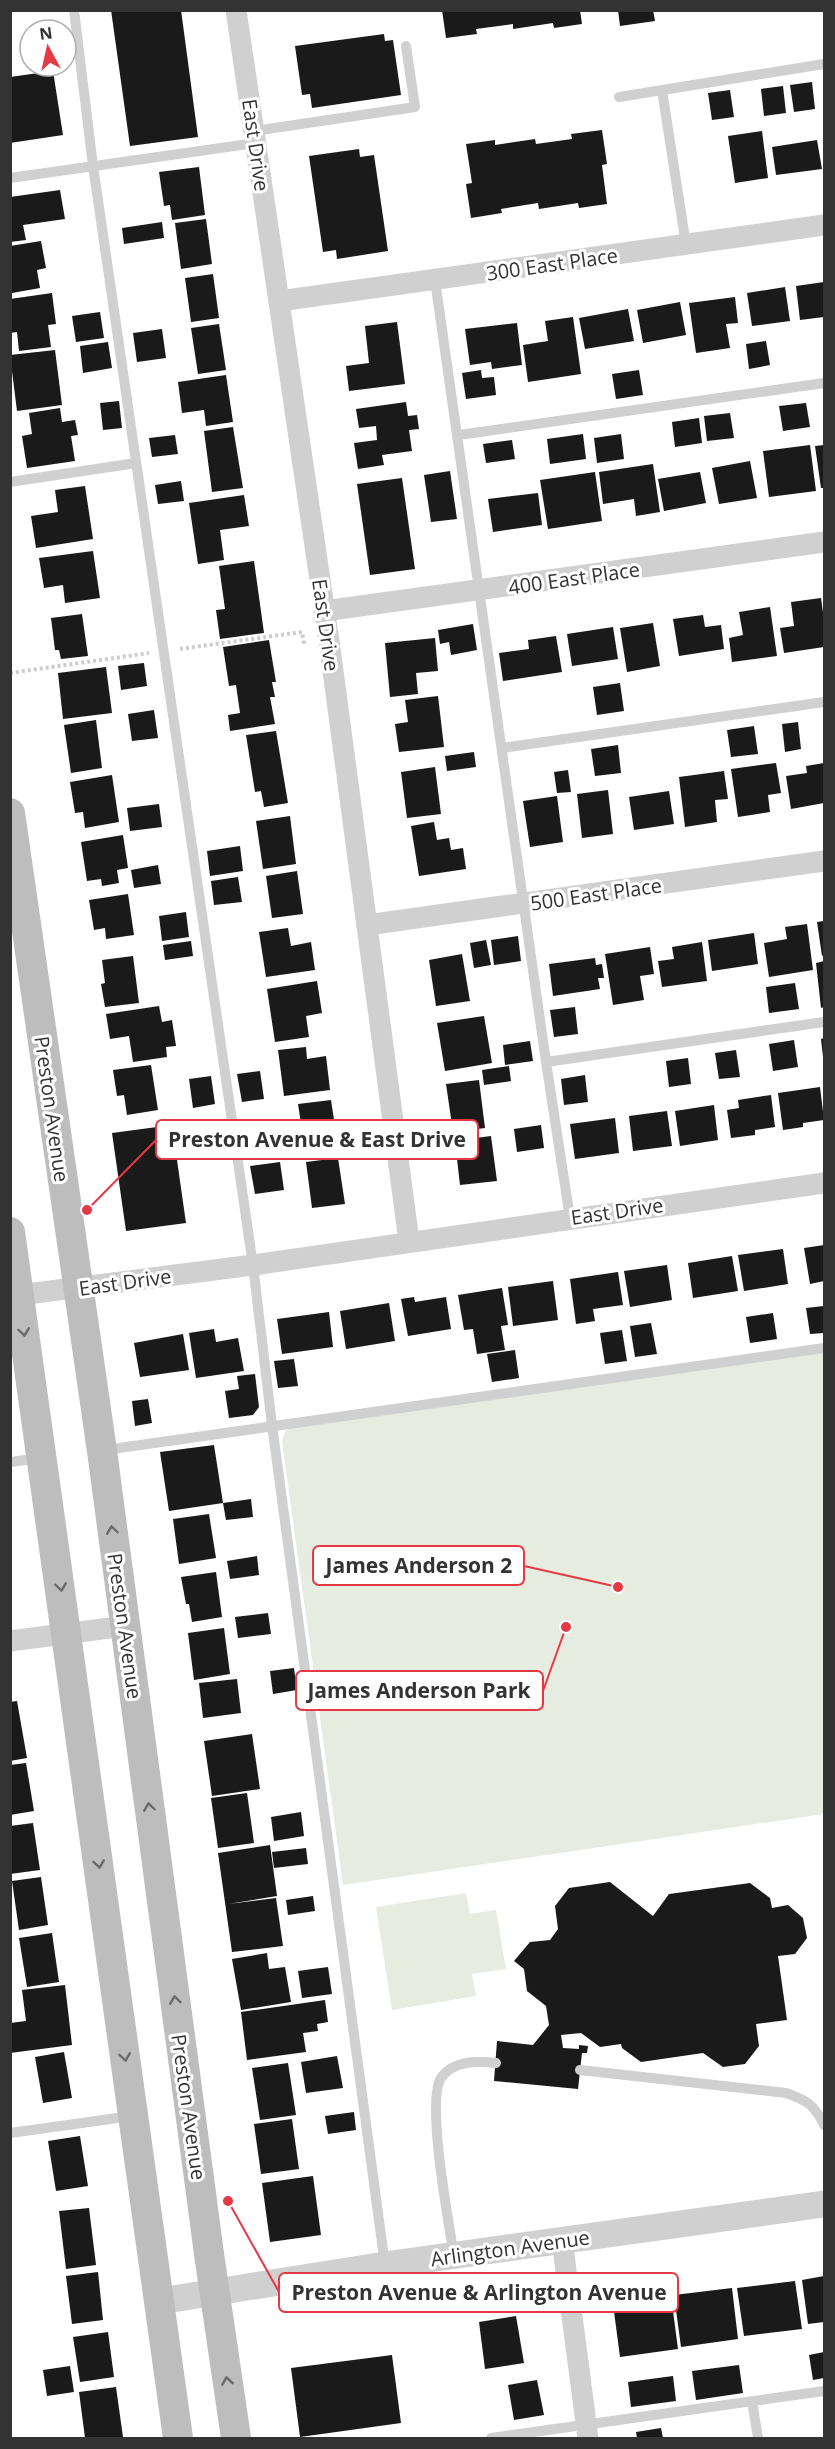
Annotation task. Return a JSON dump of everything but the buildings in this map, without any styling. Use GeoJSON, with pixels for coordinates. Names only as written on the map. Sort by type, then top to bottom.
{"type":"FeatureCollection","features":[{"type":"Feature","properties":{"kind":"main road","name":"Preston Avenue"},"geometry":{"type":"LineString","coordinates":[[10,813],[102,1451],[214,2293],[236,2439]]}},
{"type":"Feature","properties":{"kind":"main road"},"geometry":{"type":"LineString","coordinates":[[10,1232],[178,2439]]}},
{"type":"Feature","properties":{"kind":"street","name":"East Drive"},"geometry":{"type":"LineString","coordinates":[[236,10],[324,611],[409,1242]]}},
{"type":"Feature","properties":{"kind":"street","name":"300 East Place"},"geometry":{"type":"LineString","coordinates":[[279,301],[825,225]]}},
{"type":"Feature","properties":{"kind":"street","name":"400 East Place"},"geometry":{"type":"LineString","coordinates":[[324,611],[825,542]]}},
{"type":"Feature","properties":{"kind":"street","name":"500 East Place"},"geometry":{"type":"LineString","coordinates":[[366,925],[825,861]]}},
{"type":"Feature","properties":{"kind":"street","name":"East Drive"},"geometry":{"type":"LineString","coordinates":[[19,1295],[253,1265],[825,1183]]}},
{"type":"Feature","properties":{"kind":"street"},"geometry":{"type":"LineString","coordinates":[[10,1641],[125,1626]]}},
{"type":"Feature","properties":{"kind":"street","name":"Arlington Avenue"},"geometry":{"type":"LineString","coordinates":[[160,2301],[385,2265],[825,2204]]}},
{"type":"Feature","properties":{"kind":"street"},"geometry":{"type":"LineString","coordinates":[[562,2240],[587,2432]]}},
{"type":"Feature","properties":{"kind":"lane"},"geometry":{"type":"LineString","coordinates":[[74,10],[93,166],[253,1265],[272,1425],[385,2265]]}},
{"type":"Feature","properties":{"kind":"lane"},"geometry":{"type":"LineString","coordinates":[[10,178],[93,166],[415,107],[406,46]]}},
{"type":"Feature","properties":{"kind":"lane"},"geometry":{"type":"LineString","coordinates":[[619,97],[825,64]]}},
{"type":"Feature","properties":{"kind":"lane"},"geometry":{"type":"LineString","coordinates":[[662,90],[686,245]]}},
{"type":"Feature","properties":{"kind":"lane"},"geometry":{"type":"LineString","coordinates":[[435,280],[570,1218]]}},
{"type":"Feature","properties":{"kind":"lane"},"geometry":{"type":"LineString","coordinates":[[459,435],[825,383]]}},
{"type":"Feature","properties":{"kind":"lane"},"geometry":{"type":"LineString","coordinates":[[10,482],[136,463]]}},
{"type":"Feature","properties":{"kind":"lane"},"geometry":{"type":"LineString","coordinates":[[502,748],[825,702]]}},
{"type":"Feature","properties":{"kind":"lane"},"geometry":{"type":"LineString","coordinates":[[546,1062],[825,1022]]}},
{"type":"Feature","properties":{"kind":"lane"},"geometry":{"type":"LineString","coordinates":[[102,1451],[825,1348]]}},
{"type":"Feature","properties":{"kind":"lane"},"geometry":{"type":"LineString","coordinates":[[10,1462],[43,1458]]}},
{"type":"Feature","properties":{"kind":"lane"},"geometry":{"type":"LineString","coordinates":[[454,2256],[436,2121],[435,2097],[441,2078],[453,2068],[477,2061],[496,2063]]}},
{"type":"Feature","properties":{"kind":"lane"},"geometry":{"type":"LineString","coordinates":[[580,2070],[786,2093],[806,2100],[819,2114],[825,2125]]}},
{"type":"Feature","properties":{"kind":"lane"},"geometry":{"type":"LineString","coordinates":[[10,2133],[134,2116]]}},
{"type":"Feature","properties":{"kind":"lane"},"geometry":{"type":"LineString","coordinates":[[491,2439],[587,2432],[752,2401],[825,2391]]}},
{"type":"Feature","properties":{"kind":"lane"},"geometry":{"type":"LineString","coordinates":[[752,2401],[758,2439]]}},
{"type":"Feature","properties":{"kind":"shaded area"},"geometry":{"type":"Polygon","coordinates":[[[824,1350],[824,1814],[343,1885],[282,1441],[285,1432],[292,1426],[824,1350]]]}},
{"type":"Feature","properties":{"kind":"shaded area"},"geometry":{"type":"Polygon","coordinates":[[[466,1893],[470,1914],[496,1910],[506,1969],[472,1974],[476,1996],[392,2010],[376,1907],[466,1893]]]}},
{"type":"Feature","properties":{"kind":"place","name":"Preston Avenue & East Drive"},"geometry":{"type":"Point","coordinates":[87,1210]}},
{"type":"Feature","properties":{"kind":"place","name":"James Anderson 2"},"geometry":{"type":"Point","coordinates":[618,1587]}},
{"type":"Feature","properties":{"kind":"place","name":"James Anderson Park"},"geometry":{"type":"Point","coordinates":[566,1627]}},
{"type":"Feature","properties":{"kind":"place","name":"Preston Avenue & Arlington Avenue"},"geometry":{"type":"Point","coordinates":[228,2201]}}]}
